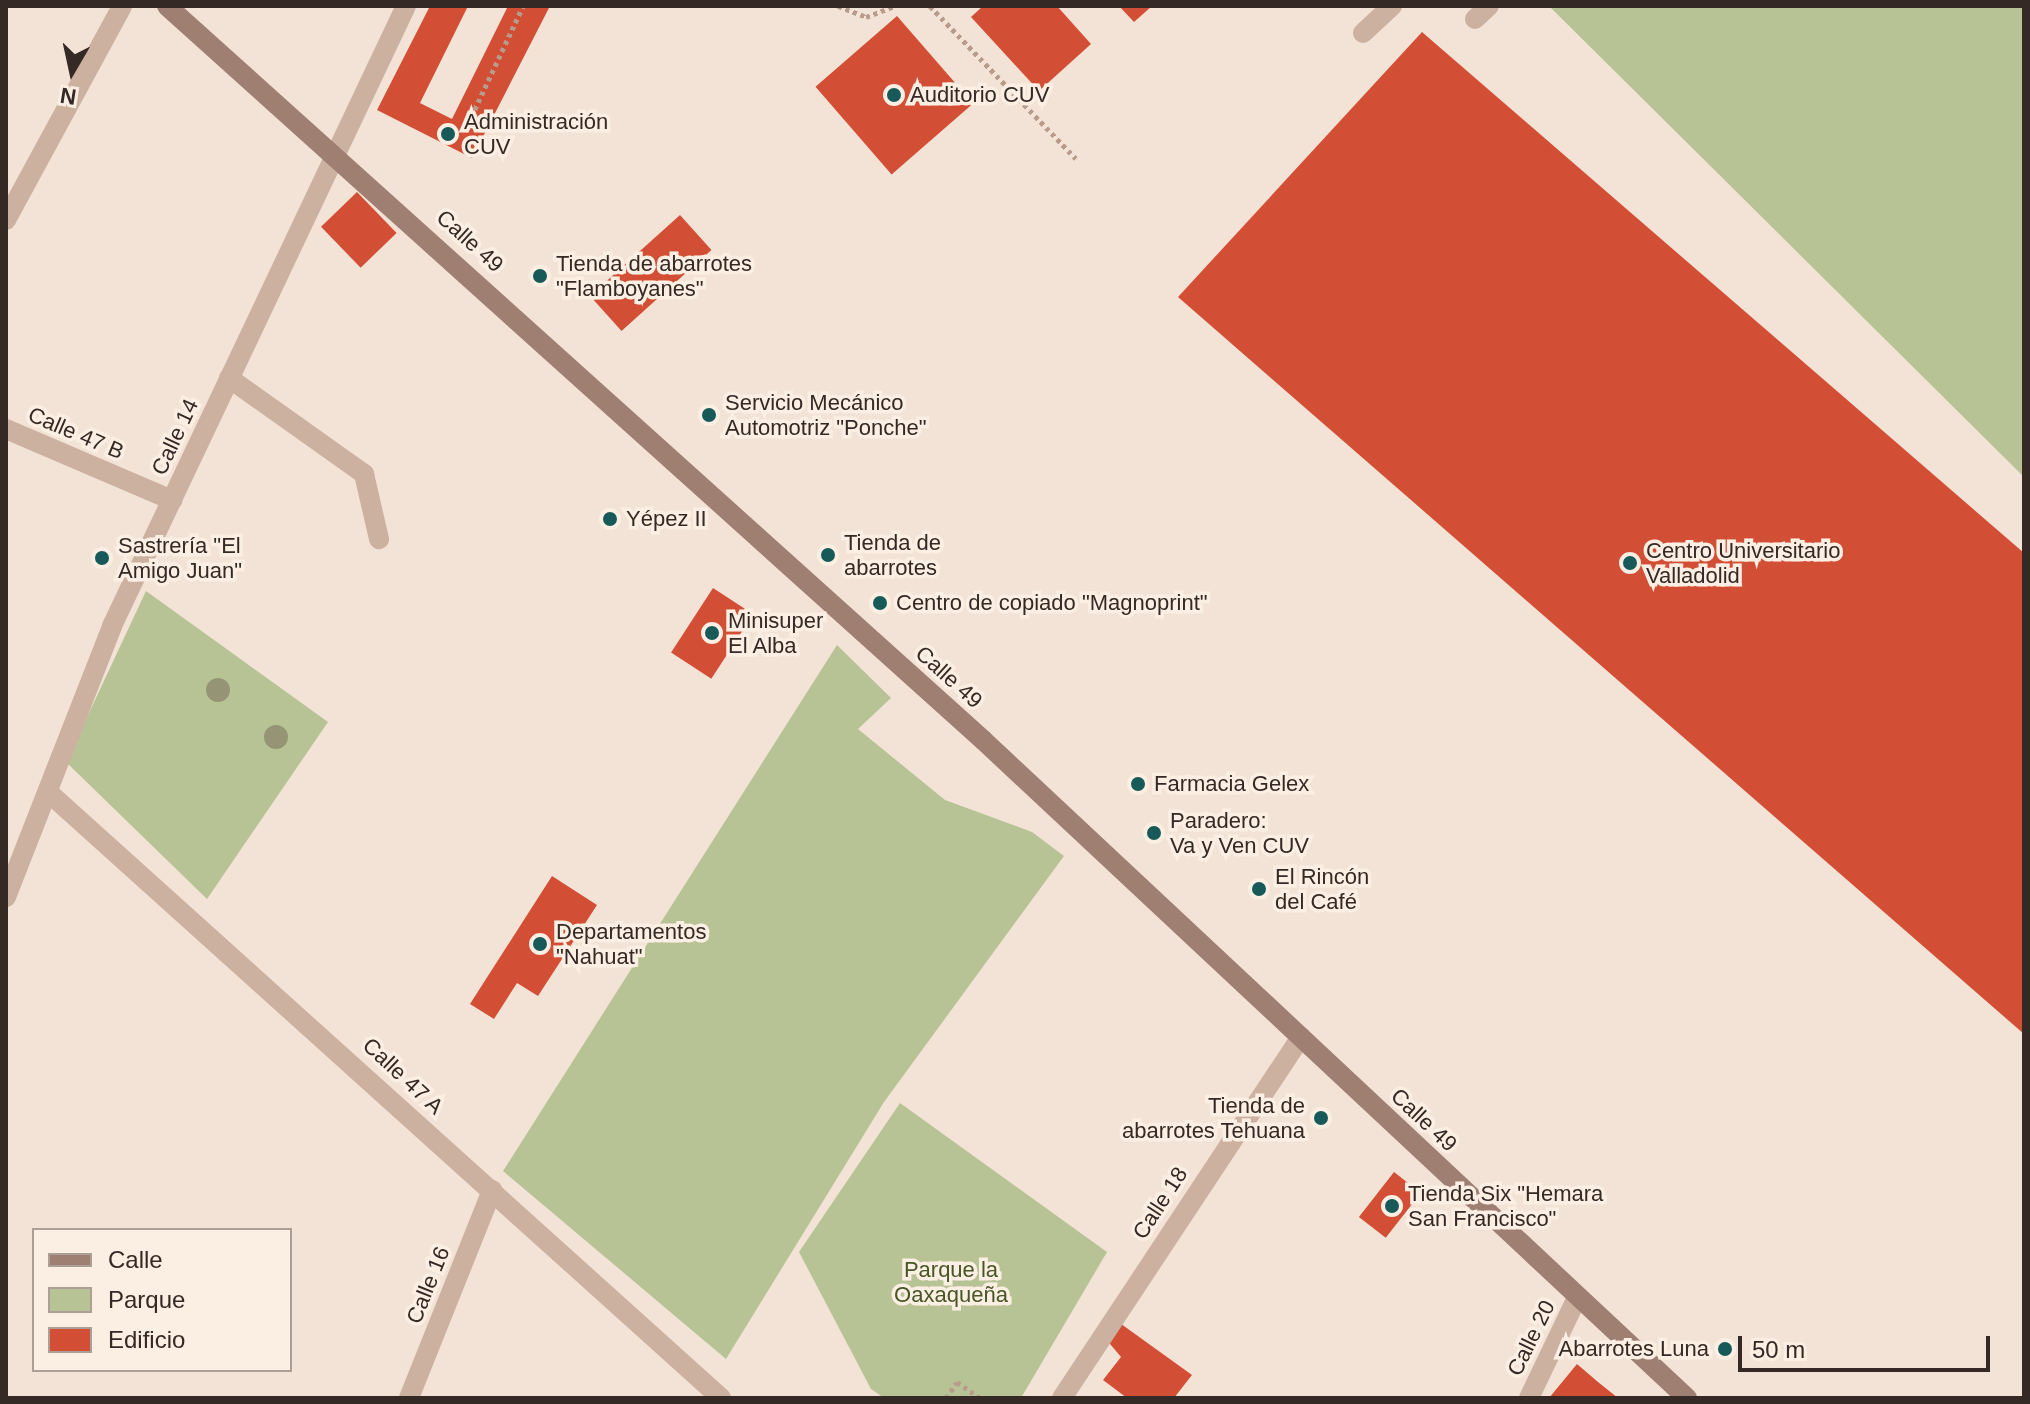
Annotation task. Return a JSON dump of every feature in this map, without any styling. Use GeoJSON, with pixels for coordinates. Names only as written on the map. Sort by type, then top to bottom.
{"type":"FeatureCollection","features":[{"type":"Feature","properties":{"kind":"street"},"geometry":{"type":"LineString","coordinates":[[6,220],[122,6]]}},
{"type":"Feature","properties":{"kind":"street","name":"Calle 49"},"geometry":{"type":"LineString","coordinates":[[167,6],[337,152],[1301,1037],[1687,1398]]}},
{"type":"Feature","properties":{"kind":"street","name":"Calle 14"},"geometry":{"type":"LineString","coordinates":[[6,896],[112,626],[406,6]]}},
{"type":"Feature","properties":{"kind":"street"},"geometry":{"type":"LineString","coordinates":[[1363,33],[1392,6]]}},
{"type":"Feature","properties":{"kind":"street"},"geometry":{"type":"LineString","coordinates":[[229,378],[364,474],[379,539]]}},
{"type":"Feature","properties":{"kind":"street","name":"Calle 47 B"},"geometry":{"type":"LineString","coordinates":[[6,429],[172,500]]}},
{"type":"Feature","properties":{"kind":"street","name":"Calle 47 A"},"geometry":{"type":"LineString","coordinates":[[48,792],[721,1398]]}},
{"type":"Feature","properties":{"kind":"street","name":"Calle 18"},"geometry":{"type":"LineString","coordinates":[[1062,1398],[1301,1037]]}},
{"type":"Feature","properties":{"kind":"street","name":"Calle 16"},"geometry":{"type":"LineString","coordinates":[[409,1398],[492,1190]]}},
{"type":"Feature","properties":{"kind":"street","name":"Calle 20"},"geometry":{"type":"LineString","coordinates":[[1529,1398],[1577,1298]]}},
{"type":"Feature","properties":{"kind":"path"},"geometry":{"type":"LineString","coordinates":[[468,124],[523,6]]}},
{"type":"Feature","properties":{"kind":"path"},"geometry":{"type":"LineString","coordinates":[[838,6],[866,17],[894,6]]}},
{"type":"Feature","properties":{"kind":"path"},"geometry":{"type":"LineString","coordinates":[[930,6],[1076,159]]}},
{"type":"Feature","properties":{"kind":"path"},"geometry":{"type":"LineString","coordinates":[[946,1398],[957,1382],[980,1398]]}},
{"type":"Feature","properties":{"kind":"green space"},"geometry":{"type":"Polygon","coordinates":[[[1549,6],[2024,6],[2024,477],[1549,6]]]}},
{"type":"Feature","properties":{"kind":"green space"},"geometry":{"type":"Polygon","coordinates":[[[146,591],[328,722],[207,899],[66,762],[146,591]]]}},
{"type":"Feature","properties":{"kind":"green space"},"geometry":{"type":"Polygon","coordinates":[[[837,645],[891,698],[858,729],[945,800],[1032,832],[1064,856],[884,1102],[726,1359],[503,1171],[837,645]]]}},
{"type":"Feature","properties":{"kind":"green space","name":"Parque la Oaxaqueña"},"geometry":{"type":"Polygon","coordinates":[[[900,1103],[1107,1252],[1021,1398],[884,1398],[871,1389],[799,1252],[900,1103]]]}},
{"type":"Feature","properties":{"kind":"building"},"geometry":{"type":"Polygon","coordinates":[[[430,6],[468,6],[420,103],[452,119],[508,6],[550,6],[472,158],[377,110],[430,6]]]}},
{"type":"Feature","properties":{"kind":"building"},"geometry":{"type":"Polygon","coordinates":[[[983,6],[1057,6],[1091,44],[1039,91],[971,17],[983,6]]]}},
{"type":"Feature","properties":{"kind":"building"},"geometry":{"type":"Polygon","coordinates":[[[1119,6],[1152,6],[1134,22],[1119,6]]]}},
{"type":"Feature","properties":{"kind":"building","name":"Auditorio CUV"},"geometry":{"type":"Polygon","coordinates":[[[897,16],[973,104],[892,174],[815,87],[897,16]]]}},
{"type":"Feature","properties":{"kind":"building"},"geometry":{"type":"Polygon","coordinates":[[[1422,32],[2024,553],[2024,1034],[1178,297],[1422,32]]]}},
{"type":"Feature","properties":{"kind":"building"},"geometry":{"type":"Polygon","coordinates":[[[357,192],[397,233],[361,268],[321,227],[357,192]]]}},
{"type":"Feature","properties":{"kind":"building"},"geometry":{"type":"Polygon","coordinates":[[[680,215],[711,250],[622,331],[590,296],[680,215]]]}},
{"type":"Feature","properties":{"kind":"building","name":"Minisuper El Alba"},"geometry":{"type":"Polygon","coordinates":[[[713,588],[753,614],[711,679],[671,653],[713,588]]]}},
{"type":"Feature","properties":{"kind":"building","name":"Departamentos \"Nahuat\""},"geometry":{"type":"Polygon","coordinates":[[[552,876],[597,905],[538,996],[517,983],[494,1019],[470,1004],[552,876]]]}},
{"type":"Feature","properties":{"kind":"building","name":"Tienda Six \"Hemara San Francisco\""},"geometry":{"type":"Polygon","coordinates":[[[1394,1172],[1421,1193],[1386,1238],[1359,1217],[1394,1172]]]}},
{"type":"Feature","properties":{"kind":"building"},"geometry":{"type":"Polygon","coordinates":[[[1117,1321],[1192,1375],[1174,1398],[1127,1398],[1103,1380],[1121,1357],[1105,1338],[1117,1321]]]}},
{"type":"Feature","properties":{"kind":"building"},"geometry":{"type":"Polygon","coordinates":[[[1577,1364],[1598,1382],[1618,1398],[1549,1398],[1577,1364]]]}},
{"type":"Feature","properties":{"kind":"place","name":"Auditorio CUV"},"geometry":{"type":"Point","coordinates":[894,95]}},
{"type":"Feature","properties":{"kind":"place","name":"Administración CUV"},"geometry":{"type":"Point","coordinates":[448,134]}},
{"type":"Feature","properties":{"kind":"place","name":"Tienda de abarrotes \"Flamboyanes\""},"geometry":{"type":"Point","coordinates":[540,276]}},
{"type":"Feature","properties":{"kind":"place","name":"Servicio Mecánico Automotriz \"Ponche\""},"geometry":{"type":"Point","coordinates":[709,415]}},
{"type":"Feature","properties":{"kind":"place","name":"Yépez II"},"geometry":{"type":"Point","coordinates":[610,519]}},
{"type":"Feature","properties":{"kind":"place","name":"Tienda de abarrotes"},"geometry":{"type":"Point","coordinates":[828,555]}},
{"type":"Feature","properties":{"kind":"place","name":"Sastrería \"El Amigo Juan\""},"geometry":{"type":"Point","coordinates":[102,558]}},
{"type":"Feature","properties":{"kind":"place","name":"Centro Universitario Valladolid"},"geometry":{"type":"Point","coordinates":[1630,563]}},
{"type":"Feature","properties":{"kind":"place","name":"Centro de copiado \"Magnoprint\""},"geometry":{"type":"Point","coordinates":[880,603]}},
{"type":"Feature","properties":{"kind":"place","name":"Minisuper El Alba"},"geometry":{"type":"Point","coordinates":[712,633]}},
{"type":"Feature","properties":{"kind":"place","name":"Farmacia Gelex"},"geometry":{"type":"Point","coordinates":[1138,784]}},
{"type":"Feature","properties":{"kind":"place","name":"Paradero: Va y Ven CUV"},"geometry":{"type":"Point","coordinates":[1154,833]}},
{"type":"Feature","properties":{"kind":"place","name":"El Rincón del Café"},"geometry":{"type":"Point","coordinates":[1259,889]}},
{"type":"Feature","properties":{"kind":"place","name":"Departamentos \"Nahuat\""},"geometry":{"type":"Point","coordinates":[540,944]}},
{"type":"Feature","properties":{"kind":"place","name":"Tienda de abarrotes Tehuana"},"geometry":{"type":"Point","coordinates":[1321,1118]}},
{"type":"Feature","properties":{"kind":"place","name":"Tienda Six \"Hemara San Francisco\""},"geometry":{"type":"Point","coordinates":[1392,1206]}},
{"type":"Feature","properties":{"kind":"place","name":"Abarrotes Luna"},"geometry":{"type":"Point","coordinates":[1725,1349]}}]}
